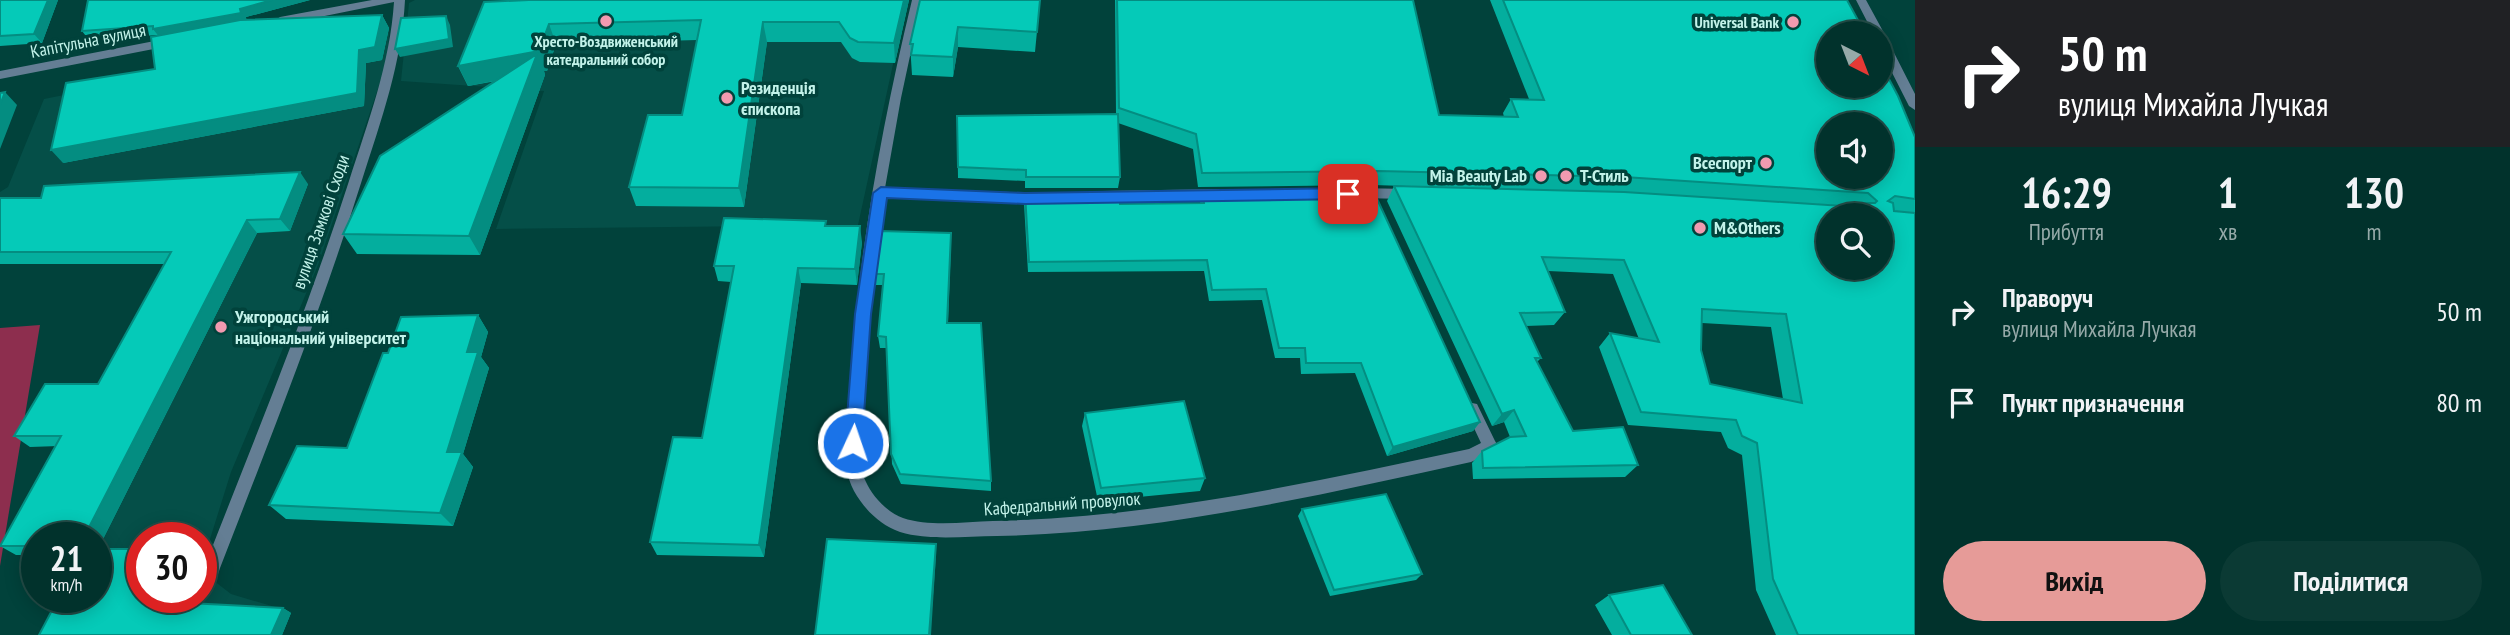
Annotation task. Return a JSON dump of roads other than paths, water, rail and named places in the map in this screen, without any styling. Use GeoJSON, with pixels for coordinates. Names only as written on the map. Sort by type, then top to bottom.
{"type":"FeatureCollection","features":[{"type":"Feature","properties":{"kind":"street"},"geometry":{"type":"LineString","coordinates":[[272,23],[390,0]]}},
{"type":"Feature","properties":{"kind":"street","name":"вулиця Замкові Сходи"},"geometry":{"type":"LineString","coordinates":[[217,555],[339,236],[391,67],[400,23],[400,0]]}},
{"type":"Feature","properties":{"kind":"street","name":"Кафедральний провулок"},"geometry":{"type":"LineString","coordinates":[[917,0],[901,65],[863,314],[853,443],[857,481],[891,521],[920,528],[1014,530],[1085,525],[1196,512],[1445,460],[1490,446],[1466,396]]}},
{"type":"Feature","properties":{"kind":"street"},"geometry":{"type":"LineString","coordinates":[[1861,0],[1872,21]]}},
{"type":"Feature","properties":{"kind":"street","name":"Капітульна вулиця"},"geometry":{"type":"LineString","coordinates":[[0,75],[180,40]]}},
{"type":"Feature","properties":{"kind":"street"},"geometry":{"type":"LineString","coordinates":[[1894,65],[1915,106]]}},
{"type":"Feature","properties":{"kind":"street"},"geometry":{"type":"LineString","coordinates":[[881,193],[1052,198]]}},
{"type":"Feature","properties":{"kind":"street"},"geometry":{"type":"LineString","coordinates":[[1094,196],[1228,194]]}},
{"type":"Feature","properties":{"kind":"street"},"geometry":{"type":"LineString","coordinates":[[1348,194],[1377,200],[1428,195]]}},
{"type":"Feature","properties":{"kind":"place","name":"Хресто-Воздвиженський катедральний собор"},"geometry":{"type":"Point","coordinates":[606,21]}},
{"type":"Feature","properties":{"kind":"place","name":"Universal Bank"},"geometry":{"type":"Point","coordinates":[1793,22]}},
{"type":"Feature","properties":{"kind":"place","name":"Резиденція єпископа"},"geometry":{"type":"Point","coordinates":[727,98]}},
{"type":"Feature","properties":{"kind":"place","name":"Всеспорт"},"geometry":{"type":"Point","coordinates":[1766,163]}},
{"type":"Feature","properties":{"kind":"place","name":"Mia Beauty Lab"},"geometry":{"type":"Point","coordinates":[1541,176]}},
{"type":"Feature","properties":{"kind":"place","name":"Т-Стиль"},"geometry":{"type":"Point","coordinates":[1566,176]}},
{"type":"Feature","properties":{"kind":"place","name":"M&Others"},"geometry":{"type":"Point","coordinates":[1700,228]}},
{"type":"Feature","properties":{"kind":"place","name":"Ужгородський національний університет"},"geometry":{"type":"Point","coordinates":[221,327]}}]}
